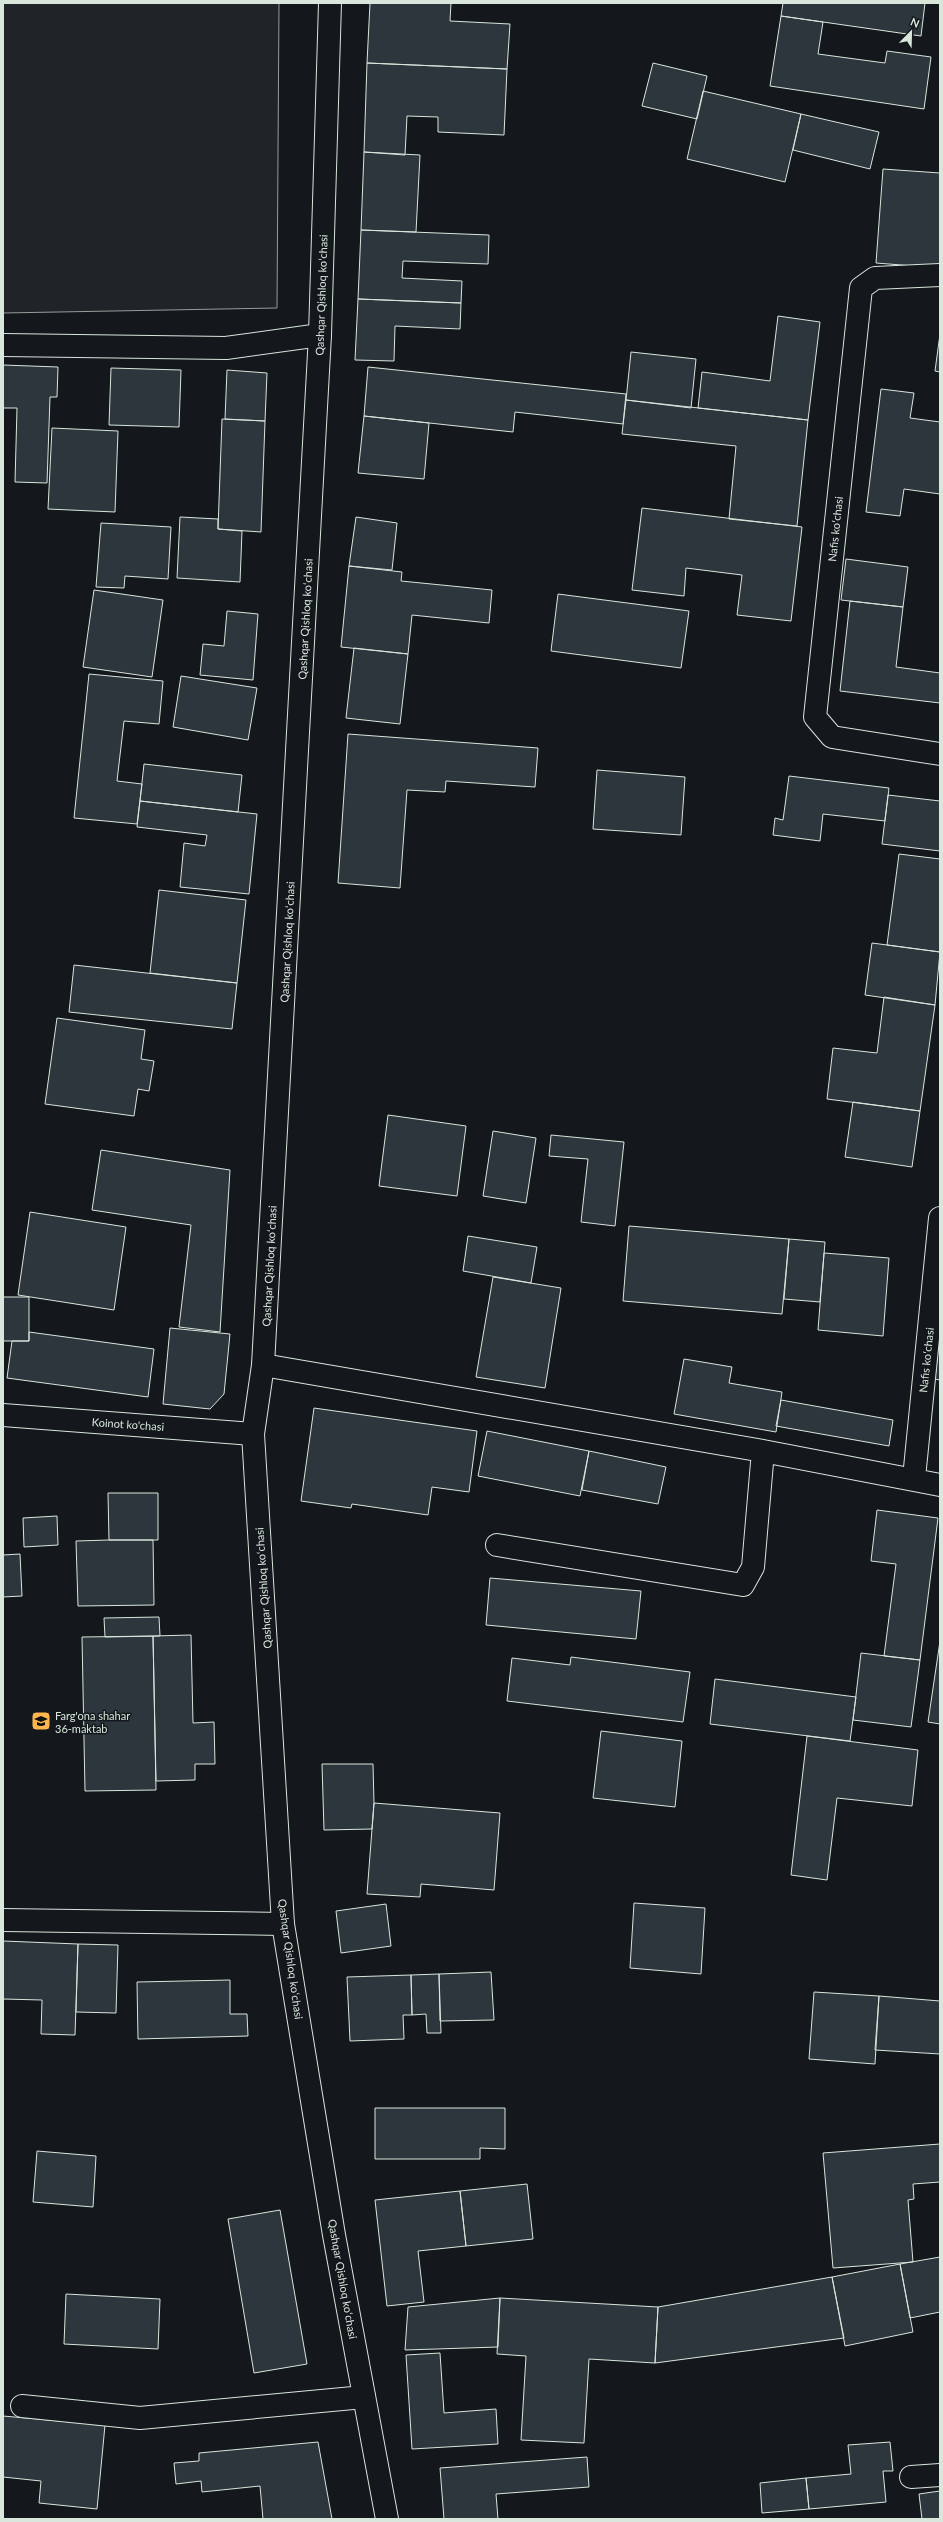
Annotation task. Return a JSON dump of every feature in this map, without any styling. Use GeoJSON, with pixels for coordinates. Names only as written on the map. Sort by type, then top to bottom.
{"type":"FeatureCollection","features":[{"type":"Feature","properties":{"kind":"main road","name":"Qashqar Qishloq koʻchasi"},"geometry":{"type":"LineString","coordinates":[[330,3],[320,335],[263,1365],[254,1434],[283,1924],[334,2235],[387,2519]]}},
{"type":"Feature","properties":{"kind":"main road","name":"Nafis koʻchasi"},"geometry":{"type":"LineString","coordinates":[[940,275],[875,278],[861,288],[815,717],[832,737],[940,754]]}},
{"type":"Feature","properties":{"kind":"main road"},"geometry":{"type":"LineString","coordinates":[[3,345],[226,348],[320,335]]}},
{"type":"Feature","properties":{"kind":"main road","name":"Nafis koʻchasi"},"geometry":{"type":"LineString","coordinates":[[914,1478],[940,1218]]}},
{"type":"Feature","properties":{"kind":"main road"},"geometry":{"type":"LineString","coordinates":[[263,1365],[764,1451],[914,1478],[940,1485]]}},
{"type":"Feature","properties":{"kind":"main road","name":"Koinot ko'chasi"},"geometry":{"type":"LineString","coordinates":[[3,1415],[254,1434]]}},
{"type":"Feature","properties":{"kind":"main road"},"geometry":{"type":"LineString","coordinates":[[497,1545],[743,1585],[753,1567],[764,1451]]}},
{"type":"Feature","properties":{"kind":"main road"},"geometry":{"type":"LineString","coordinates":[[3,1920],[283,1924]]}},
{"type":"Feature","properties":{"kind":"main road"},"geometry":{"type":"LineString","coordinates":[[22,2406],[140,2418],[364,2397]]}},
{"type":"Feature","properties":{"kind":"main road"},"geometry":{"type":"LineString","coordinates":[[911,2477],[940,2475]]}},
{"type":"Feature","properties":{"kind":"shaded area"},"geometry":{"type":"Polygon","coordinates":[[[3,3],[279,3],[277,308],[3,313],[3,3]]]}},
{"type":"Feature","properties":{"kind":"building"},"geometry":{"type":"Polygon","coordinates":[[[370,3],[451,3],[450,21],[510,24],[507,69],[367,63],[370,3]]]}},
{"type":"Feature","properties":{"kind":"building"},"geometry":{"type":"Polygon","coordinates":[[[783,3],[925,3],[921,36],[781,16],[783,3]]]}},
{"type":"Feature","properties":{"kind":"building"},"geometry":{"type":"Polygon","coordinates":[[[781,16],[823,22],[818,54],[885,63],[887,51],[931,57],[924,109],[770,86],[781,16]]]}},
{"type":"Feature","properties":{"kind":"building"},"geometry":{"type":"Polygon","coordinates":[[[367,63],[507,69],[504,135],[438,132],[438,117],[407,116],[405,155],[364,152],[367,63]]]}},
{"type":"Feature","properties":{"kind":"building"},"geometry":{"type":"Polygon","coordinates":[[[653,63],[707,76],[697,119],[642,106],[653,63]]]}},
{"type":"Feature","properties":{"kind":"building"},"geometry":{"type":"Polygon","coordinates":[[[703,91],[801,114],[785,182],[687,159],[703,91]]]}},
{"type":"Feature","properties":{"kind":"building"},"geometry":{"type":"Polygon","coordinates":[[[801,114],[879,132],[870,169],[793,150],[801,114]]]}},
{"type":"Feature","properties":{"kind":"building"},"geometry":{"type":"Polygon","coordinates":[[[364,152],[420,155],[416,232],[361,230],[364,152]]]}},
{"type":"Feature","properties":{"kind":"building"},"geometry":{"type":"Polygon","coordinates":[[[883,169],[940,173],[940,268],[876,263],[883,169]]]}},
{"type":"Feature","properties":{"kind":"building"},"geometry":{"type":"Polygon","coordinates":[[[361,230],[489,235],[488,264],[403,261],[402,278],[462,281],[461,303],[358,299],[361,230]]]}},
{"type":"Feature","properties":{"kind":"building"},"geometry":{"type":"Polygon","coordinates":[[[358,299],[461,303],[460,329],[395,326],[394,361],[355,360],[358,299]]]}},
{"type":"Feature","properties":{"kind":"building"},"geometry":{"type":"Polygon","coordinates":[[[778,316],[820,322],[808,420],[698,408],[702,372],[770,381],[778,316]]]}},
{"type":"Feature","properties":{"kind":"building"},"geometry":{"type":"Polygon","coordinates":[[[940,334],[940,372],[935,371],[940,334]]]}},
{"type":"Feature","properties":{"kind":"building"},"geometry":{"type":"Polygon","coordinates":[[[631,352],[696,359],[691,408],[626,400],[631,352]]]}},
{"type":"Feature","properties":{"kind":"building"},"geometry":{"type":"Polygon","coordinates":[[[3,365],[58,367],[57,397],[50,397],[47,483],[15,482],[17,408],[3,408],[3,365]]]}},
{"type":"Feature","properties":{"kind":"building"},"geometry":{"type":"Polygon","coordinates":[[[368,367],[626,394],[623,424],[515,412],[513,432],[364,416],[368,367]]]}},
{"type":"Feature","properties":{"kind":"building"},"geometry":{"type":"Polygon","coordinates":[[[111,368],[181,370],[179,427],[109,425],[111,368]]]}},
{"type":"Feature","properties":{"kind":"building"},"geometry":{"type":"Polygon","coordinates":[[[227,370],[267,373],[265,421],[225,419],[227,370]]]}},
{"type":"Feature","properties":{"kind":"building"},"geometry":{"type":"Polygon","coordinates":[[[881,389],[914,393],[910,418],[940,422],[940,494],[904,489],[900,516],[866,512],[881,389]]]}},
{"type":"Feature","properties":{"kind":"building"},"geometry":{"type":"Polygon","coordinates":[[[626,400],[808,420],[797,526],[729,519],[736,446],[622,434],[626,400]]]}},
{"type":"Feature","properties":{"kind":"building"},"geometry":{"type":"Polygon","coordinates":[[[364,416],[429,423],[424,479],[358,473],[364,416]]]}},
{"type":"Feature","properties":{"kind":"building"},"geometry":{"type":"Polygon","coordinates":[[[222,419],[265,421],[261,532],[218,529],[222,419]]]}},
{"type":"Feature","properties":{"kind":"building"},"geometry":{"type":"Polygon","coordinates":[[[52,428],[118,431],[115,512],[48,509],[52,428]]]}},
{"type":"Feature","properties":{"kind":"building"},"geometry":{"type":"Polygon","coordinates":[[[642,508],[802,527],[791,621],[737,615],[742,575],[686,568],[684,596],[632,590],[642,508]]]}},
{"type":"Feature","properties":{"kind":"building"},"geometry":{"type":"Polygon","coordinates":[[[180,517],[218,519],[218,529],[242,531],[240,582],[177,578],[180,517]]]}},
{"type":"Feature","properties":{"kind":"building"},"geometry":{"type":"Polygon","coordinates":[[[356,517],[397,523],[392,570],[349,566],[356,517]]]}},
{"type":"Feature","properties":{"kind":"building"},"geometry":{"type":"Polygon","coordinates":[[[101,523],[171,527],[168,579],[125,576],[124,588],[96,587],[101,523]]]}},
{"type":"Feature","properties":{"kind":"building"},"geometry":{"type":"Polygon","coordinates":[[[846,559],[908,567],[903,607],[841,600],[846,559]]]}},
{"type":"Feature","properties":{"kind":"building"},"geometry":{"type":"Polygon","coordinates":[[[349,566],[402,572],[401,581],[492,590],[489,623],[412,615],[408,654],[341,647],[349,566]]]}},
{"type":"Feature","properties":{"kind":"building"},"geometry":{"type":"Polygon","coordinates":[[[94,590],[163,600],[152,677],[83,667],[94,590]]]}},
{"type":"Feature","properties":{"kind":"building"},"geometry":{"type":"Polygon","coordinates":[[[558,594],[689,611],[681,668],[551,651],[558,594]]]}},
{"type":"Feature","properties":{"kind":"building"},"geometry":{"type":"Polygon","coordinates":[[[850,601],[903,607],[896,667],[940,673],[940,703],[840,691],[850,601]]]}},
{"type":"Feature","properties":{"kind":"building"},"geometry":{"type":"Polygon","coordinates":[[[227,611],[258,614],[253,680],[200,675],[203,644],[224,646],[227,611]]]}},
{"type":"Feature","properties":{"kind":"building"},"geometry":{"type":"Polygon","coordinates":[[[354,648],[408,654],[400,724],[346,718],[354,648]]]}},
{"type":"Feature","properties":{"kind":"building"},"geometry":{"type":"Polygon","coordinates":[[[89,674],[163,681],[159,724],[124,721],[117,781],[142,784],[137,824],[74,818],[89,674]]]}},
{"type":"Feature","properties":{"kind":"building"},"geometry":{"type":"Polygon","coordinates":[[[181,676],[257,688],[248,740],[173,727],[181,676]]]}},
{"type":"Feature","properties":{"kind":"building"},"geometry":{"type":"Polygon","coordinates":[[[348,734],[538,748],[535,787],[446,781],[445,792],[407,790],[400,888],[338,883],[348,734]]]}},
{"type":"Feature","properties":{"kind":"building"},"geometry":{"type":"Polygon","coordinates":[[[144,764],[242,775],[238,812],[140,801],[144,764]]]}},
{"type":"Feature","properties":{"kind":"building"},"geometry":{"type":"Polygon","coordinates":[[[597,770],[685,777],[681,835],[593,829],[597,770]]]}},
{"type":"Feature","properties":{"kind":"building"},"geometry":{"type":"Polygon","coordinates":[[[789,776],[889,788],[885,821],[823,814],[820,841],[773,835],[775,818],[783,820],[789,776]]]}},
{"type":"Feature","properties":{"kind":"building"},"geometry":{"type":"Polygon","coordinates":[[[888,795],[940,801],[940,851],[882,844],[888,795]]]}},
{"type":"Feature","properties":{"kind":"building"},"geometry":{"type":"Polygon","coordinates":[[[140,801],[257,814],[249,894],[180,887],[184,843],[205,846],[207,835],[137,827],[140,801]]]}},
{"type":"Feature","properties":{"kind":"building"},"geometry":{"type":"Polygon","coordinates":[[[899,854],[940,859],[940,952],[887,945],[899,854]]]}},
{"type":"Feature","properties":{"kind":"building"},"geometry":{"type":"Polygon","coordinates":[[[159,890],[246,900],[237,983],[150,973],[159,890]]]}},
{"type":"Feature","properties":{"kind":"building"},"geometry":{"type":"Polygon","coordinates":[[[872,943],[940,952],[935,1005],[865,995],[872,943]]]}},
{"type":"Feature","properties":{"kind":"building"},"geometry":{"type":"Polygon","coordinates":[[[74,965],[237,983],[232,1029],[69,1012],[74,965]]]}},
{"type":"Feature","properties":{"kind":"building"},"geometry":{"type":"Polygon","coordinates":[[[884,997],[935,1005],[920,1111],[827,1099],[833,1048],[877,1053],[884,997]]]}},
{"type":"Feature","properties":{"kind":"building"},"geometry":{"type":"Polygon","coordinates":[[[57,1018],[145,1030],[141,1059],[154,1061],[149,1091],[138,1089],[134,1116],[45,1104],[57,1018]]]}},
{"type":"Feature","properties":{"kind":"building"},"geometry":{"type":"Polygon","coordinates":[[[853,1102],[920,1111],[912,1167],[845,1157],[853,1102]]]}},
{"type":"Feature","properties":{"kind":"building"},"geometry":{"type":"Polygon","coordinates":[[[388,1115],[466,1126],[457,1196],[379,1186],[388,1115]]]}},
{"type":"Feature","properties":{"kind":"building"},"geometry":{"type":"Polygon","coordinates":[[[493,1131],[536,1138],[526,1203],[483,1196],[493,1131]]]}},
{"type":"Feature","properties":{"kind":"building"},"geometry":{"type":"Polygon","coordinates":[[[551,1135],[624,1142],[615,1226],[581,1222],[588,1159],[549,1156],[551,1135]]]}},
{"type":"Feature","properties":{"kind":"building"},"geometry":{"type":"Polygon","coordinates":[[[101,1150],[230,1170],[220,1332],[179,1327],[191,1225],[92,1210],[101,1150]]]}},
{"type":"Feature","properties":{"kind":"building"},"geometry":{"type":"Polygon","coordinates":[[[30,1212],[126,1227],[114,1310],[18,1295],[30,1212]]]}},
{"type":"Feature","properties":{"kind":"building"},"geometry":{"type":"Polygon","coordinates":[[[629,1226],[789,1239],[782,1314],[623,1301],[629,1226]]]}},
{"type":"Feature","properties":{"kind":"building"},"geometry":{"type":"Polygon","coordinates":[[[468,1236],[537,1247],[531,1283],[463,1271],[468,1236]]]}},
{"type":"Feature","properties":{"kind":"building"},"geometry":{"type":"Polygon","coordinates":[[[789,1239],[825,1242],[820,1302],[784,1299],[789,1239]]]}},
{"type":"Feature","properties":{"kind":"building"},"geometry":{"type":"Polygon","coordinates":[[[824,1253],[889,1258],[883,1336],[818,1330],[824,1253]]]}},
{"type":"Feature","properties":{"kind":"building"},"geometry":{"type":"Polygon","coordinates":[[[493,1277],[561,1288],[545,1388],[476,1377],[493,1277]]]}},
{"type":"Feature","properties":{"kind":"building"},"geometry":{"type":"Polygon","coordinates":[[[3,1297],[29,1297],[29,1341],[3,1341],[3,1297]]]}},
{"type":"Feature","properties":{"kind":"building"},"geometry":{"type":"Polygon","coordinates":[[[170,1328],[230,1334],[224,1394],[210,1409],[163,1404],[170,1328]]]}},
{"type":"Feature","properties":{"kind":"building"},"geometry":{"type":"Polygon","coordinates":[[[29,1332],[154,1349],[148,1397],[7,1378],[12,1341],[29,1341],[29,1332]]]}},
{"type":"Feature","properties":{"kind":"building"},"geometry":{"type":"Polygon","coordinates":[[[940,1332],[940,1380],[935,1379],[940,1332]]]}},
{"type":"Feature","properties":{"kind":"building"},"geometry":{"type":"Polygon","coordinates":[[[684,1359],[732,1367],[729,1383],[782,1392],[776,1432],[674,1414],[684,1359]]]}},
{"type":"Feature","properties":{"kind":"building"},"geometry":{"type":"Polygon","coordinates":[[[781,1400],[893,1420],[889,1446],[776,1426],[781,1400]]]}},
{"type":"Feature","properties":{"kind":"building"},"geometry":{"type":"Polygon","coordinates":[[[314,1408],[477,1431],[469,1492],[432,1487],[428,1515],[352,1504],[351,1508],[301,1501],[314,1408]]]}},
{"type":"Feature","properties":{"kind":"building"},"geometry":{"type":"Polygon","coordinates":[[[487,1431],[589,1451],[580,1496],[478,1476],[487,1431]]]}},
{"type":"Feature","properties":{"kind":"building"},"geometry":{"type":"Polygon","coordinates":[[[589,1451],[666,1467],[658,1504],[582,1490],[589,1451]]]}},
{"type":"Feature","properties":{"kind":"building"},"geometry":{"type":"Polygon","coordinates":[[[108,1493],[158,1493],[158,1540],[109,1540],[108,1493]]]}},
{"type":"Feature","properties":{"kind":"building"},"geometry":{"type":"Polygon","coordinates":[[[877,1510],[938,1518],[920,1660],[884,1656],[896,1564],[871,1561],[877,1510]]]}},
{"type":"Feature","properties":{"kind":"building"},"geometry":{"type":"Polygon","coordinates":[[[57,1516],[58,1545],[24,1547],[23,1518],[57,1516]]]}},
{"type":"Feature","properties":{"kind":"building"},"geometry":{"type":"Polygon","coordinates":[[[153,1540],[154,1605],[78,1606],[76,1541],[153,1540]]]}},
{"type":"Feature","properties":{"kind":"building"},"geometry":{"type":"Polygon","coordinates":[[[20,1554],[22,1596],[3,1597],[3,1555],[20,1554]]]}},
{"type":"Feature","properties":{"kind":"building"},"geometry":{"type":"Polygon","coordinates":[[[490,1578],[641,1591],[636,1639],[486,1625],[490,1578]]]}},
{"type":"Feature","properties":{"kind":"building"},"geometry":{"type":"Polygon","coordinates":[[[159,1617],[160,1636],[105,1637],[104,1618],[159,1617]]]}},
{"type":"Feature","properties":{"kind":"building"},"geometry":{"type":"Polygon","coordinates":[[[191,1635],[193,1723],[214,1722],[215,1764],[195,1764],[195,1780],[156,1781],[153,1636],[191,1635]]]}},
{"type":"Feature","properties":{"kind":"building"},"geometry":{"type":"Polygon","coordinates":[[[153,1636],[156,1790],[85,1791],[82,1637],[153,1636]]]}},
{"type":"Feature","properties":{"kind":"building"},"geometry":{"type":"Polygon","coordinates":[[[940,1641],[940,1724],[928,1722],[940,1641]]]}},
{"type":"Feature","properties":{"kind":"building"},"geometry":{"type":"Polygon","coordinates":[[[861,1653],[920,1660],[911,1727],[853,1720],[861,1653]]]}},
{"type":"Feature","properties":{"kind":"building"},"geometry":{"type":"Polygon","coordinates":[[[571,1657],[690,1672],[683,1722],[507,1701],[512,1658],[570,1665],[571,1657]]]}},
{"type":"Feature","properties":{"kind":"building"},"geometry":{"type":"Polygon","coordinates":[[[715,1679],[856,1697],[850,1741],[710,1724],[715,1679]]]}},
{"type":"Feature","properties":{"kind":"building"},"geometry":{"type":"Polygon","coordinates":[[[601,1731],[682,1741],[675,1807],[593,1798],[601,1731]]]}},
{"type":"Feature","properties":{"kind":"building"},"geometry":{"type":"Polygon","coordinates":[[[807,1736],[918,1750],[912,1806],[837,1798],[827,1880],[791,1875],[807,1736]]]}},
{"type":"Feature","properties":{"kind":"building"},"geometry":{"type":"Polygon","coordinates":[[[322,1764],[373,1764],[374,1803],[372,1829],[324,1830],[322,1764]]]}},
{"type":"Feature","properties":{"kind":"building"},"geometry":{"type":"Polygon","coordinates":[[[374,1803],[500,1813],[494,1890],[421,1884],[420,1897],[367,1894],[374,1803]]]}},
{"type":"Feature","properties":{"kind":"building"},"geometry":{"type":"Polygon","coordinates":[[[634,1903],[705,1908],[701,1974],[630,1968],[634,1903]]]}},
{"type":"Feature","properties":{"kind":"building"},"geometry":{"type":"Polygon","coordinates":[[[386,1904],[391,1946],[341,1953],[336,1911],[386,1904]]]}},
{"type":"Feature","properties":{"kind":"building"},"geometry":{"type":"Polygon","coordinates":[[[3,1941],[78,1944],[75,2035],[41,2034],[42,2000],[3,1999],[3,1941]]]}},
{"type":"Feature","properties":{"kind":"building"},"geometry":{"type":"Polygon","coordinates":[[[78,1944],[118,1945],[116,2013],[76,2012],[78,1944]]]}},
{"type":"Feature","properties":{"kind":"building"},"geometry":{"type":"Polygon","coordinates":[[[491,1972],[494,2020],[440,2021],[439,1974],[491,1972]]]}},
{"type":"Feature","properties":{"kind":"building"},"geometry":{"type":"Polygon","coordinates":[[[439,1974],[441,2033],[427,2033],[426,2014],[412,2015],[411,1975],[439,1974]]]}},
{"type":"Feature","properties":{"kind":"building"},"geometry":{"type":"Polygon","coordinates":[[[411,1975],[412,2015],[403,2015],[404,2039],[350,2041],[347,1977],[411,1975]]]}},
{"type":"Feature","properties":{"kind":"building"},"geometry":{"type":"Polygon","coordinates":[[[230,1980],[230,2014],[247,2014],[248,2036],[138,2039],[137,1982],[230,1980]]]}},
{"type":"Feature","properties":{"kind":"building"},"geometry":{"type":"Polygon","coordinates":[[[814,1992],[879,1996],[875,2064],[809,2059],[814,1992]]]}},
{"type":"Feature","properties":{"kind":"building"},"geometry":{"type":"Polygon","coordinates":[[[879,1996],[940,2001],[940,2054],[875,2050],[879,1996]]]}},
{"type":"Feature","properties":{"kind":"building"},"geometry":{"type":"Polygon","coordinates":[[[375,2108],[505,2108],[505,2149],[480,2148],[480,2159],[375,2159],[375,2108]]]}},
{"type":"Feature","properties":{"kind":"building"},"geometry":{"type":"Polygon","coordinates":[[[940,2144],[940,2182],[913,2184],[914,2199],[908,2200],[913,2262],[833,2268],[823,2153],[940,2144]]]}},
{"type":"Feature","properties":{"kind":"building"},"geometry":{"type":"Polygon","coordinates":[[[37,2151],[96,2156],[93,2207],[33,2202],[37,2151]]]}},
{"type":"Feature","properties":{"kind":"building"},"geometry":{"type":"Polygon","coordinates":[[[527,2184],[533,2239],[466,2246],[460,2191],[527,2184]]]}},
{"type":"Feature","properties":{"kind":"building"},"geometry":{"type":"Polygon","coordinates":[[[460,2191],[466,2246],[418,2251],[424,2302],[387,2306],[375,2200],[460,2191]]]}},
{"type":"Feature","properties":{"kind":"building"},"geometry":{"type":"Polygon","coordinates":[[[280,2210],[307,2364],[254,2373],[228,2219],[280,2210]]]}},
{"type":"Feature","properties":{"kind":"building"},"geometry":{"type":"Polygon","coordinates":[[[940,2257],[940,2312],[910,2318],[900,2264],[940,2257]]]}},
{"type":"Feature","properties":{"kind":"building"},"geometry":{"type":"Polygon","coordinates":[[[900,2264],[913,2332],[845,2346],[832,2277],[900,2264]]]}},
{"type":"Feature","properties":{"kind":"building"},"geometry":{"type":"Polygon","coordinates":[[[832,2277],[844,2338],[655,2363],[658,2307],[832,2277]]]}},
{"type":"Feature","properties":{"kind":"building"},"geometry":{"type":"Polygon","coordinates":[[[66,2294],[160,2299],[158,2349],[64,2344],[66,2294]]]}},
{"type":"Feature","properties":{"kind":"building"},"geometry":{"type":"Polygon","coordinates":[[[500,2298],[658,2307],[655,2363],[589,2359],[584,2443],[521,2440],[526,2356],[497,2354],[500,2298]]]}},
{"type":"Feature","properties":{"kind":"building"},"geometry":{"type":"Polygon","coordinates":[[[500,2298],[498,2347],[405,2350],[408,2307],[500,2298]]]}},
{"type":"Feature","properties":{"kind":"building"},"geometry":{"type":"Polygon","coordinates":[[[440,2353],[444,2413],[496,2409],[498,2444],[412,2449],[406,2355],[440,2353]]]}},
{"type":"Feature","properties":{"kind":"building"},"geometry":{"type":"Polygon","coordinates":[[[3,2416],[105,2425],[97,2509],[39,2503],[41,2481],[3,2477],[3,2416]]]}},
{"type":"Feature","properties":{"kind":"building"},"geometry":{"type":"Polygon","coordinates":[[[318,2442],[332,2519],[263,2519],[260,2486],[202,2492],[201,2481],[176,2484],[174,2463],[199,2461],[199,2453],[318,2442]]]}},
{"type":"Feature","properties":{"kind":"building"},"geometry":{"type":"Polygon","coordinates":[[[890,2442],[893,2471],[883,2471],[886,2502],[809,2509],[806,2478],[851,2474],[848,2445],[890,2442]]]}},
{"type":"Feature","properties":{"kind":"building"},"geometry":{"type":"Polygon","coordinates":[[[587,2457],[589,2487],[496,2494],[498,2519],[444,2519],[440,2468],[587,2457]]]}},
{"type":"Feature","properties":{"kind":"building"},"geometry":{"type":"Polygon","coordinates":[[[806,2478],[809,2509],[762,2513],[760,2483],[806,2478]]]}},
{"type":"Feature","properties":{"kind":"building"},"geometry":{"type":"Polygon","coordinates":[[[940,2491],[940,2519],[922,2519],[919,2494],[940,2491]]]}},
{"type":"Feature","properties":{"kind":"place","name":"Farg'ona shahar 36-maktab"},"geometry":{"type":"Point","coordinates":[41,1721]}}]}
